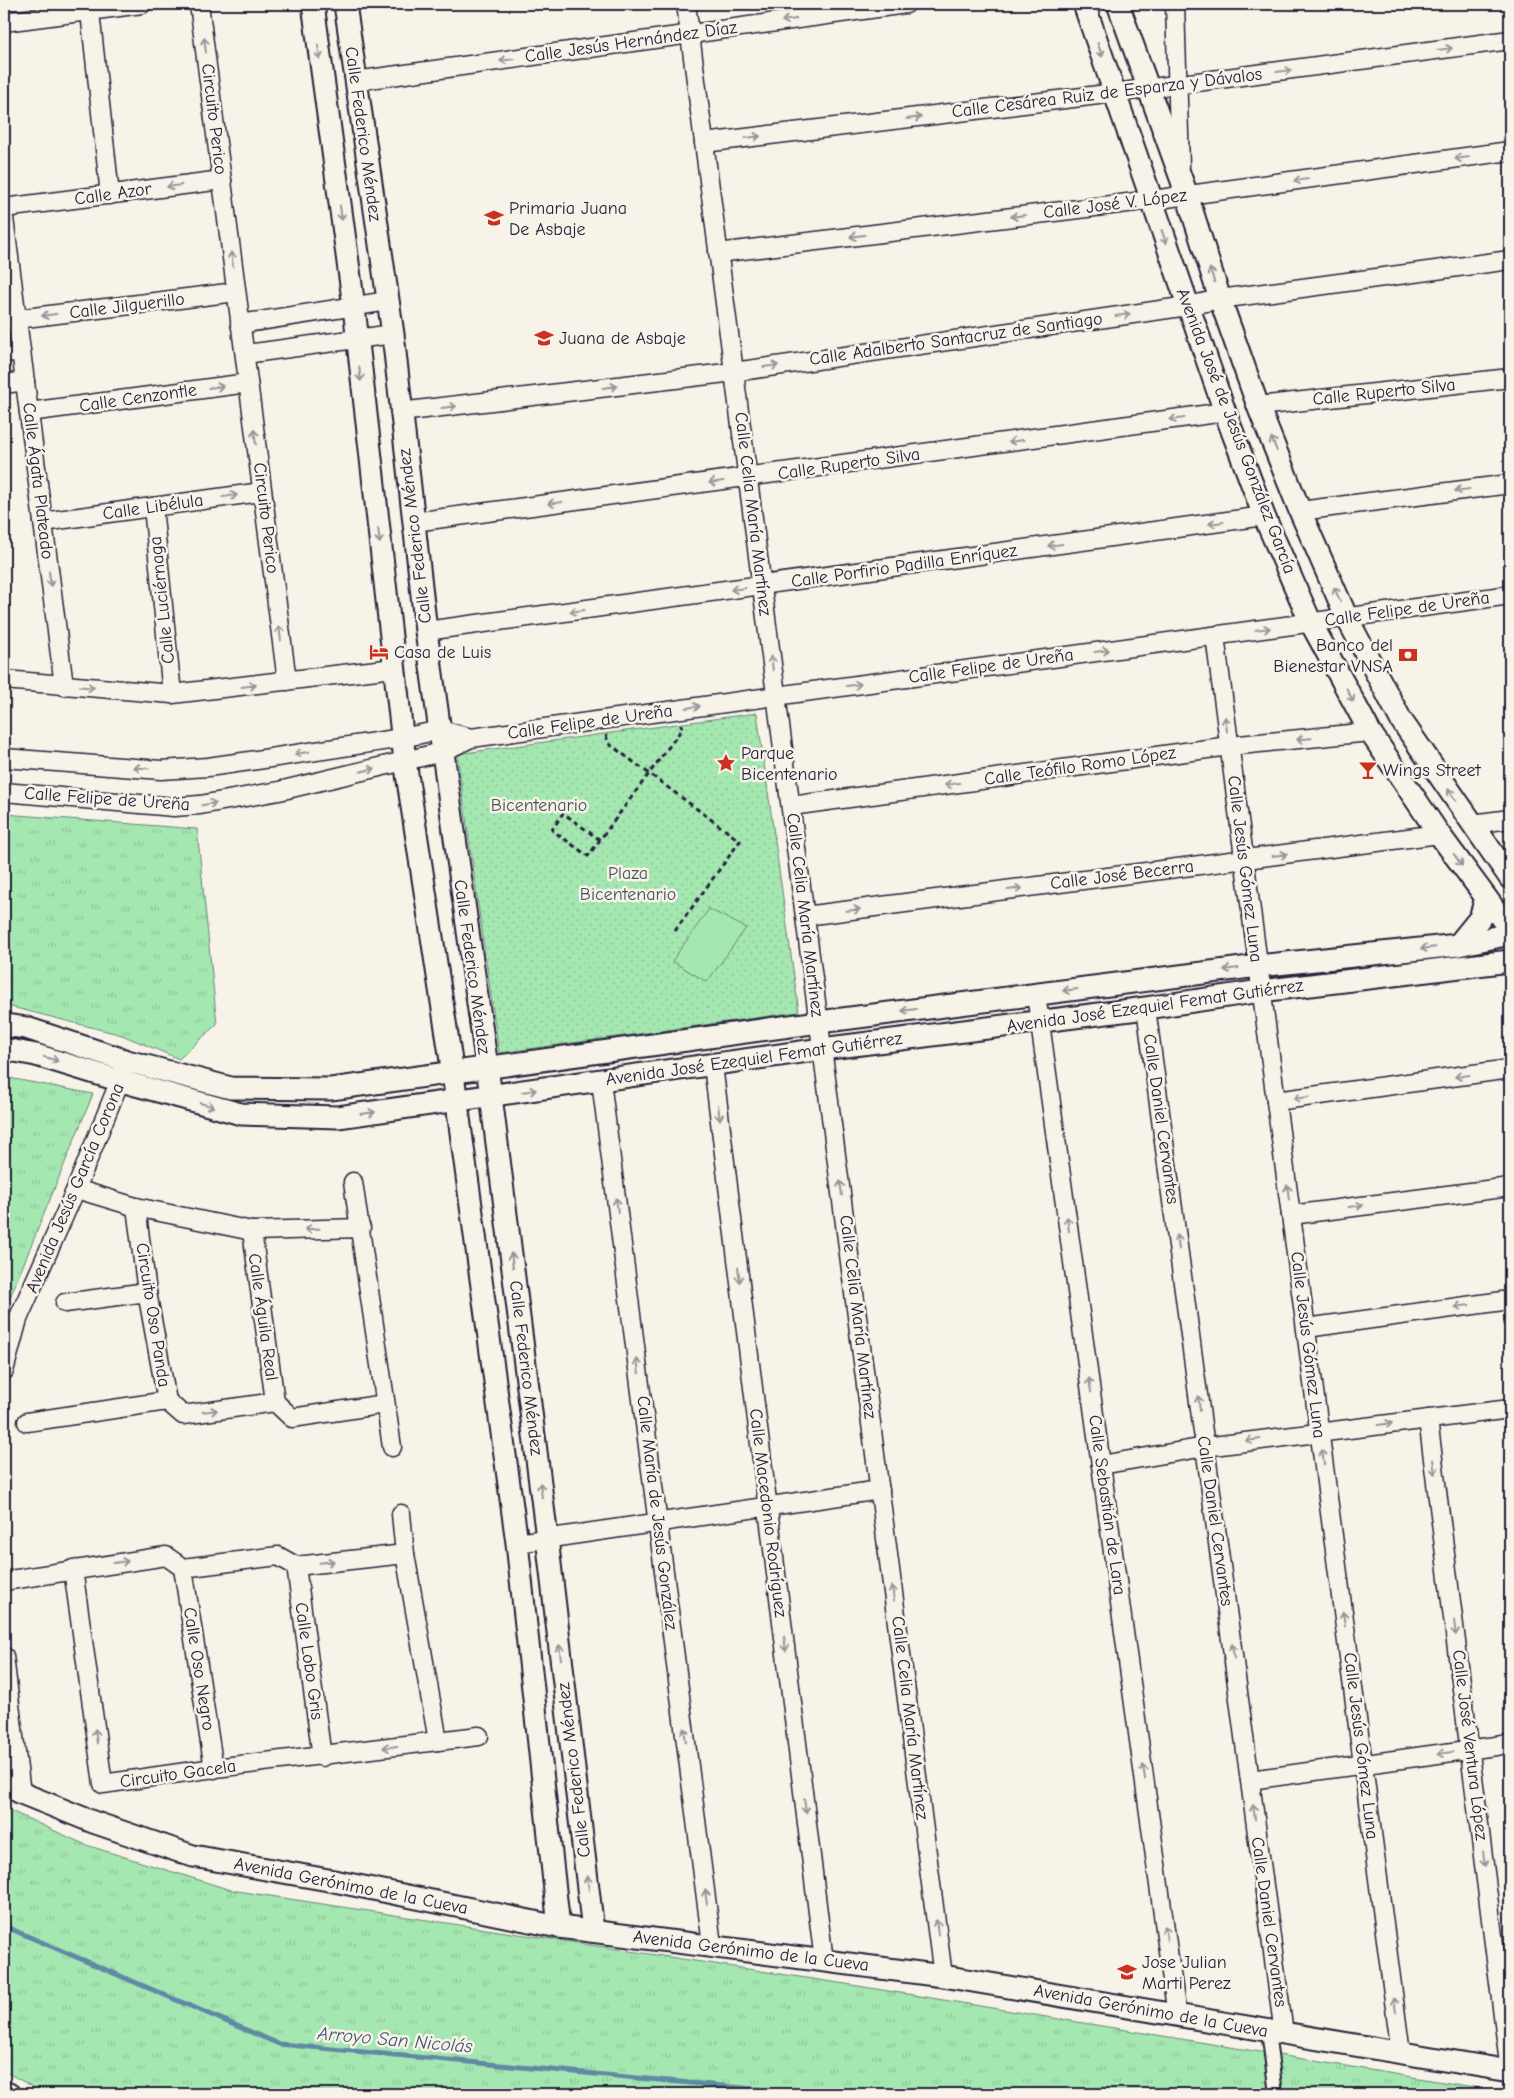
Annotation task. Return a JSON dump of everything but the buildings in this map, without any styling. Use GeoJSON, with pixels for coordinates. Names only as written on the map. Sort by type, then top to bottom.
{"type":"FeatureCollection","features":[{"type":"Feature","properties":{"kind":"street"},"geometry":{"type":"LineString","coordinates":[[4,22],[142,4]]}},
{"type":"Feature","properties":{"kind":"street","name":"Circuito Perico"},"geometry":{"type":"LineString","coordinates":[[199,4],[287,681]]}},
{"type":"Feature","properties":{"kind":"street","name":"Calle Federico Méndez"},"geometry":{"type":"LineString","coordinates":[[313,4],[354,307],[356,339],[405,761],[456,1101],[517,1543],[559,1926]]}},
{"type":"Feature","properties":{"kind":"street","name":"Calle Federico Méndez"},"geometry":{"type":"LineString","coordinates":[[345,4],[354,81],[393,334],[400,412],[426,631],[491,1096],[547,1538],[593,1931]]}},
{"type":"Feature","properties":{"kind":"street","name":"Calle Celia María Martínez"},"geometry":{"type":"LineString","coordinates":[[686,4],[943,1976]]}},
{"type":"Feature","properties":{"kind":"street","name":"Calle Jesús Hernández Díaz"},"geometry":{"type":"LineString","coordinates":[[354,81],[906,4]]}},
{"type":"Feature","properties":{"kind":"street","name":"Avenida José de Jesús González García"},"geometry":{"type":"LineString","coordinates":[[1084,4],[1225,412],[1264,516],[1311,622],[1370,732],[1439,834],[1510,930]]}},
{"type":"Feature","properties":{"kind":"street","name":"Avenida José de Jesús González García"},"geometry":{"type":"LineString","coordinates":[[1118,4],[1147,89],[1184,187],[1220,299],[1258,406],[1300,512],[1347,618],[1401,720],[1510,878]]}},
{"type":"Feature","properties":{"kind":"street"},"geometry":{"type":"LineString","coordinates":[[1176,4],[1177,85],[1184,187]]}},
{"type":"Feature","properties":{"kind":"street"},"geometry":{"type":"LineString","coordinates":[[90,12],[110,194]]}},
{"type":"Feature","properties":{"kind":"street","name":"Calle Cesárea Ruiz de Esparza y Dávalos"},"geometry":{"type":"LineString","coordinates":[[704,143],[1115,94],[1510,40]]}},
{"type":"Feature","properties":{"kind":"street","name":"Calle José V. López"},"geometry":{"type":"LineString","coordinates":[[718,253],[1152,200],[1184,187],[1510,151]]}},
{"type":"Feature","properties":{"kind":"street","name":"Calle Azor"},"geometry":{"type":"LineString","coordinates":[[4,208],[222,180]]}},
{"type":"Feature","properties":{"kind":"street","name":"Calle Ágata Plateado"},"geometry":{"type":"LineString","coordinates":[[4,218],[17,319],[12,352],[25,381],[64,686]]}},
{"type":"Feature","properties":{"kind":"street","name":"Calle Adalberto Santacruz de Santiago"},"geometry":{"type":"LineString","coordinates":[[400,412],[734,372],[1188,306],[1220,299],[1510,260]]}},
{"type":"Feature","properties":{"kind":"street","name":"Calle Jilguerillo"},"geometry":{"type":"LineString","coordinates":[[17,319],[236,292]]}},
{"type":"Feature","properties":{"kind":"street"},"geometry":{"type":"LineString","coordinates":[[240,324],[388,301]]}},
{"type":"Feature","properties":{"kind":"street"},"geometry":{"type":"LineString","coordinates":[[246,354],[393,334]]}},
{"type":"Feature","properties":{"kind":"street","name":"Calle Ruperto Silva"},"geometry":{"type":"LineString","coordinates":[[1258,406],[1510,378]]}},
{"type":"Feature","properties":{"kind":"street"},"geometry":{"type":"LineString","coordinates":[[4,384],[25,381]]}},
{"type":"Feature","properties":{"kind":"street","name":"Calle Cenzontle"},"geometry":{"type":"LineString","coordinates":[[29,412],[248,383]]}},
{"type":"Feature","properties":{"kind":"street","name":"Calle Ruperto Silva"},"geometry":{"type":"LineString","coordinates":[[414,522],[1225,412]]}},
{"type":"Feature","properties":{"kind":"street"},"geometry":{"type":"LineString","coordinates":[[1300,512],[1510,484]]}},
{"type":"Feature","properties":{"kind":"street","name":"Calle Libélula"},"geometry":{"type":"LineString","coordinates":[[43,522],[262,492]]}},
{"type":"Feature","properties":{"kind":"street","name":"Calle Luciérnaga"},"geometry":{"type":"LineString","coordinates":[[152,507],[172,694]]}},
{"type":"Feature","properties":{"kind":"street","name":"Calle Porfirio Padilla Enríquez"},"geometry":{"type":"LineString","coordinates":[[426,631],[1264,516]]}},
{"type":"Feature","properties":{"kind":"street","name":"Calle Felipe de Ureña"},"geometry":{"type":"LineString","coordinates":[[4,792],[174,807],[200,805],[279,791],[442,752],[471,738],[1510,595]]}},
{"type":"Feature","properties":{"kind":"street","name":"Calle Jesús Gómez Luna"},"geometry":{"type":"LineString","coordinates":[[1214,636],[1401,2054]]}},
{"type":"Feature","properties":{"kind":"street"},"geometry":{"type":"LineString","coordinates":[[4,680],[172,694],[394,668]]}},
{"type":"Feature","properties":{"kind":"street","name":"Calle Felipe de Ureña"},"geometry":{"type":"LineString","coordinates":[[4,758],[161,770],[208,767],[402,738],[440,730],[471,738]]}},
{"type":"Feature","properties":{"kind":"street","name":"Calle Teófilo Romo López"},"geometry":{"type":"LineString","coordinates":[[791,806],[1229,746],[1370,732]]}},
{"type":"Feature","properties":{"kind":"street"},"geometry":{"type":"LineString","coordinates":[[1472,824],[1510,819]]}},
{"type":"Feature","properties":{"kind":"street","name":"Calle José Becerra"},"geometry":{"type":"LineString","coordinates":[[805,916],[1439,834]]}},
{"type":"Feature","properties":{"kind":"street"},"geometry":{"type":"LineString","coordinates":[[1458,945],[1480,918],[1486,898]]}},
{"type":"Feature","properties":{"kind":"street","name":"Avenida José Ezequiel Femat Gutiérrez"},"geometry":{"type":"LineString","coordinates":[[4,1049],[231,1088],[331,1089],[1036,994],[1258,966],[1458,945],[1510,934]]}},
{"type":"Feature","properties":{"kind":"street","name":"Avenida José Ezequiel Femat Gutiérrez"},"geometry":{"type":"LineString","coordinates":[[4,1025],[26,1028],[124,1071],[241,1114],[338,1117],[822,1049],[1146,1008],[1261,991],[1510,961]]}},
{"type":"Feature","properties":{"kind":"street","name":"Calle Sebastián de Lara"},"geometry":{"type":"LineString","coordinates":[[1036,994],[1177,2016]]}},
{"type":"Feature","properties":{"kind":"street","name":"Calle Daniel Cervantes"},"geometry":{"type":"LineString","coordinates":[[1146,1008],[1250,1780],[1276,2032]]}},
{"type":"Feature","properties":{"kind":"street","name":"Calle Macedonio Rodríguez"},"geometry":{"type":"LineString","coordinates":[[712,1065],[824,1961]]}},
{"type":"Feature","properties":{"kind":"street"},"geometry":{"type":"LineString","coordinates":[[1276,1101],[1510,1069]]}},
{"type":"Feature","properties":{"kind":"street","name":"Avenida Jesús García Corona"},"geometry":{"type":"LineString","coordinates":[[4,1371],[18,1319],[76,1188],[124,1071]]}},
{"type":"Feature","properties":{"kind":"street","name":"Calle María de Jesús González"},"geometry":{"type":"LineString","coordinates":[[602,1081],[712,1945]]}},
{"type":"Feature","properties":{"kind":"street"},"geometry":{"type":"LineString","coordinates":[[353,1182],[392,1447]]}},
{"type":"Feature","properties":{"kind":"street"},"geometry":{"type":"LineString","coordinates":[[1291,1215],[1510,1187]]}},
{"type":"Feature","properties":{"kind":"street"},"geometry":{"type":"LineString","coordinates":[[76,1188],[136,1207],[252,1231],[361,1228]]}},
{"type":"Feature","properties":{"kind":"street","name":"Circuito Oso Panda"},"geometry":{"type":"LineString","coordinates":[[136,1207],[147,1292],[167,1401],[183,1415],[275,1402]]}},
{"type":"Feature","properties":{"kind":"street","name":"Calle Águila Real"},"geometry":{"type":"LineString","coordinates":[[252,1231],[275,1402]]}},
{"type":"Feature","properties":{"kind":"street"},"geometry":{"type":"LineString","coordinates":[[65,1303],[147,1292]]}},
{"type":"Feature","properties":{"kind":"street"},"geometry":{"type":"LineString","coordinates":[[1306,1328],[1510,1300]]}},
{"type":"Feature","properties":{"kind":"street"},"geometry":{"type":"LineString","coordinates":[[27,1422],[167,1401]]}},
{"type":"Feature","properties":{"kind":"street"},"geometry":{"type":"LineString","coordinates":[[275,1402],[292,1418],[385,1404]]}},
{"type":"Feature","properties":{"kind":"street"},"geometry":{"type":"LineString","coordinates":[[1101,1464],[1205,1447],[1510,1409]]}},
{"type":"Feature","properties":{"kind":"street","name":"Calle José Ventura López"},"geometry":{"type":"LineString","coordinates":[[1428,1419],[1510,2071]]}},
{"type":"Feature","properties":{"kind":"street"},"geometry":{"type":"LineString","coordinates":[[517,1543],[880,1490]]}},
{"type":"Feature","properties":{"kind":"street"},"geometry":{"type":"LineString","coordinates":[[400,1514],[405,1554],[438,1740]]}},
{"type":"Feature","properties":{"kind":"street"},"geometry":{"type":"LineString","coordinates":[[4,1581],[166,1556],[183,1568],[278,1556],[296,1566],[405,1554]]}},
{"type":"Feature","properties":{"kind":"street","name":"Calle Lobo Gris"},"geometry":{"type":"LineString","coordinates":[[296,1566],[322,1757]]}},
{"type":"Feature","properties":{"kind":"street","name":"Calle Oso Negro"},"geometry":{"type":"LineString","coordinates":[[183,1568],[214,1769]]}},
{"type":"Feature","properties":{"kind":"street","name":"Circuito Gacela"},"geometry":{"type":"LineString","coordinates":[[72,1569],[103,1784],[478,1736]]}},
{"type":"Feature","properties":{"kind":"street"},"geometry":{"type":"LineString","coordinates":[[4,1656],[13,1788]]}},
{"type":"Feature","properties":{"kind":"street"},"geometry":{"type":"LineString","coordinates":[[1250,1780],[1510,1744]]}},
{"type":"Feature","properties":{"kind":"street","name":"Avenida Gerónimo de la Cueva"},"geometry":{"type":"LineString","coordinates":[[13,1788],[93,1822],[193,1856],[334,1881],[559,1926],[943,1976],[1510,2071]]}},
{"type":"Feature","properties":{"kind":"street"},"geometry":{"type":"LineString","coordinates":[[1276,2032],[1276,2089]]}},
{"type":"Feature","properties":{"kind":"street"},"geometry":{"type":"LineString","coordinates":[[4,2092],[9,2094]]}},
{"type":"Feature","properties":{"kind":"path"},"geometry":{"type":"LineString","coordinates":[[600,840],[563,814],[552,830],[588,856],[600,840],[649,774],[682,729],[679,709]]}},
{"type":"Feature","properties":{"kind":"path"},"geometry":{"type":"LineString","coordinates":[[602,720],[608,743],[740,841],[675,930]]}},
{"type":"Feature","properties":{"kind":"green space","name":"Plaza Bicentenario"},"geometry":{"type":"Polygon","coordinates":[[[757,713],[799,1012],[499,1053],[457,754],[757,713]]]}},
{"type":"Feature","properties":{"kind":"green space"},"geometry":{"type":"Polygon","coordinates":[[[4,814],[197,829],[217,1024],[179,1059],[122,1035],[4,1005],[4,814]]]}},
{"type":"Feature","properties":{"kind":"green space"},"geometry":{"type":"Polygon","coordinates":[[[709,909],[746,928],[707,982],[672,961],[709,909]]]}},
{"type":"Feature","properties":{"kind":"green space"},"geometry":{"type":"Polygon","coordinates":[[[4,1077],[93,1094],[4,1312],[4,1077]]]}},
{"type":"Feature","properties":{"kind":"green space"},"geometry":{"type":"Polygon","coordinates":[[[4,1808],[86,1845],[231,1890],[852,1985],[1510,2094],[46,2094],[4,2071],[4,1808]]]}},
{"type":"Feature","properties":{"kind":"waterway","name":"Arroyo San Nicolás"},"geometry":{"type":"LineString","coordinates":[[4,1926],[279,2044],[806,2094]]}},
{"type":"Feature","properties":{"kind":"place","name":"Primaria Juana De Asbaje"},"geometry":{"type":"Point","coordinates":[494,218]}},
{"type":"Feature","properties":{"kind":"place","name":"Juana de Asbaje"},"geometry":{"type":"Point","coordinates":[544,338]}},
{"type":"Feature","properties":{"kind":"place","name":"Casa de Luis"},"geometry":{"type":"Point","coordinates":[379,652]}},
{"type":"Feature","properties":{"kind":"place","name":"Banco del Bienestar VNSA"},"geometry":{"type":"Point","coordinates":[1408,655]}},
{"type":"Feature","properties":{"kind":"place","name":"Parque Bicentenario"},"geometry":{"type":"Point","coordinates":[726,763]}},
{"type":"Feature","properties":{"kind":"place","name":"Wings Street"},"geometry":{"type":"Point","coordinates":[1368,770]}},
{"type":"Feature","properties":{"kind":"place","name":"Jose Julian Marti Perez"},"geometry":{"type":"Point","coordinates":[1127,1972]}},
{"type":"Feature","properties":{"kind":"park label","name":"Bicentenario"},"geometry":{"type":"Point","coordinates":[539,805]}}]}
